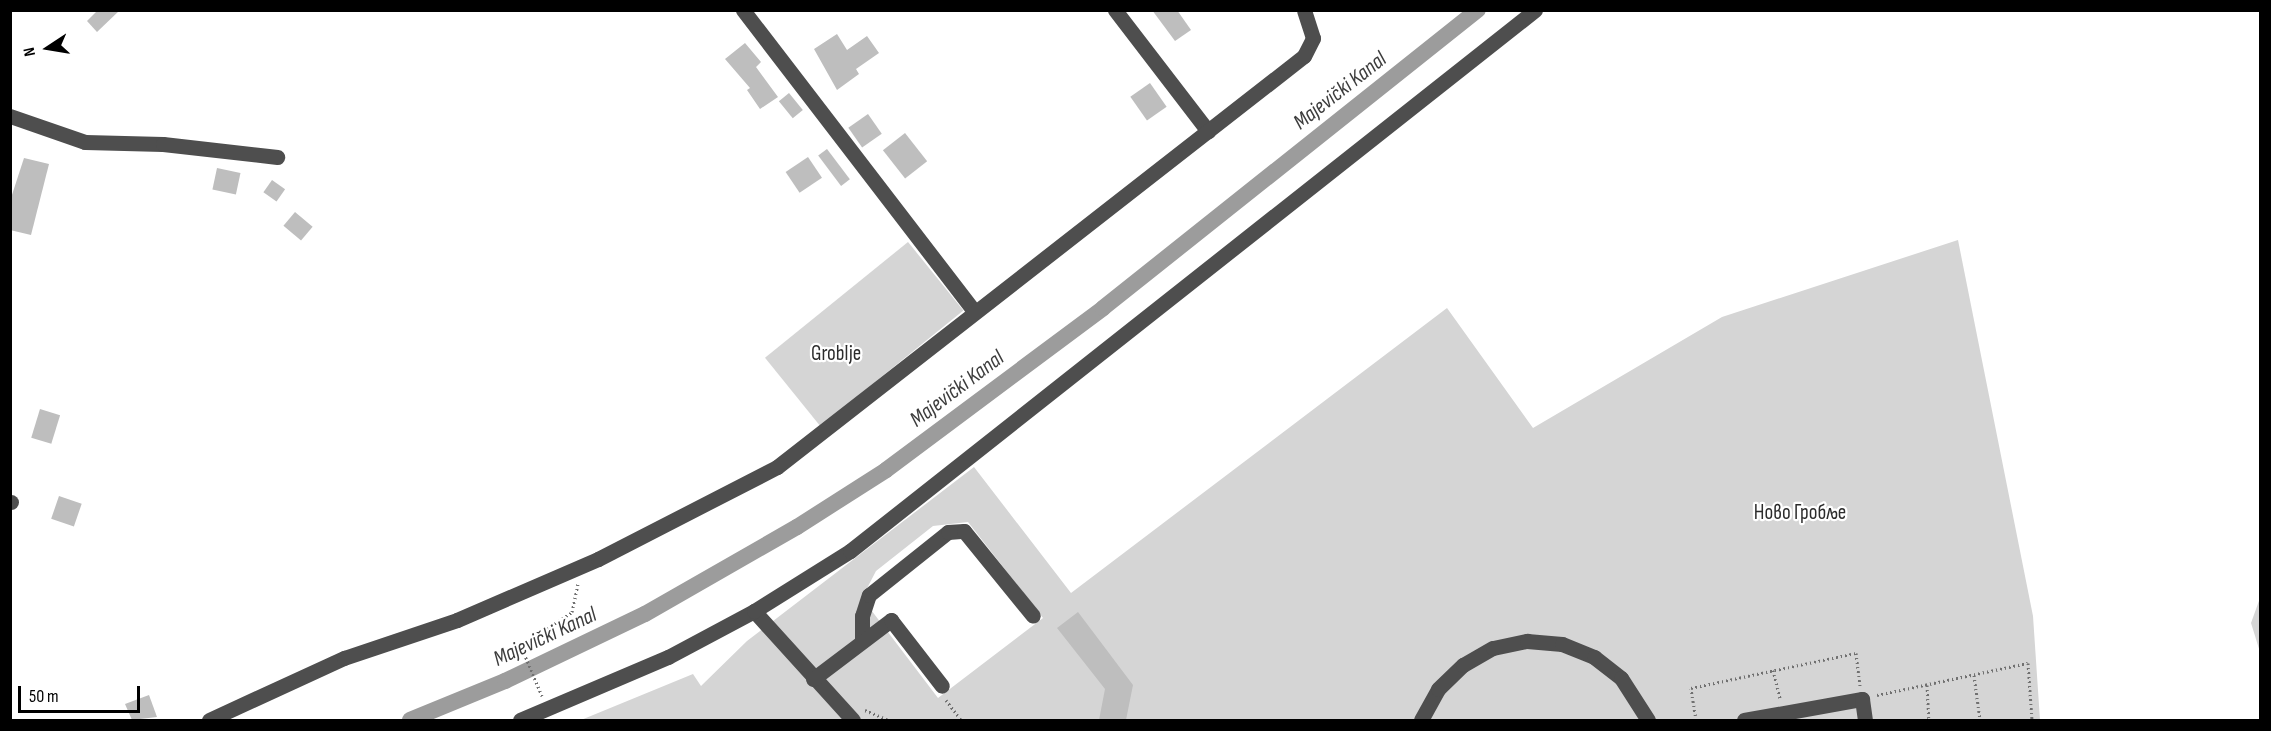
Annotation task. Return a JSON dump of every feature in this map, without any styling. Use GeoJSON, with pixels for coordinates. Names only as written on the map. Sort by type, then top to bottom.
{"type":"FeatureCollection","features":[{"type":"Feature","properties":{"kind":"street"},"geometry":{"type":"LineString","coordinates":[[743,10],[973,310]]}},
{"type":"Feature","properties":{"kind":"street"},"geometry":{"type":"LineString","coordinates":[[1115,10],[1208,131]]}},
{"type":"Feature","properties":{"kind":"street"},"geometry":{"type":"LineString","coordinates":[[209,720],[344,658],[457,620],[577,568],[777,467],[973,310],[1304,56],[1313,38],[1304,10]]}},
{"type":"Feature","properties":{"kind":"street"},"geometry":{"type":"LineString","coordinates":[[520,720],[668,657],[754,611],[850,551],[1534,10]]}},
{"type":"Feature","properties":{"kind":"street"},"geometry":{"type":"LineString","coordinates":[[10,116],[86,142],[163,144],[277,157]]}},
{"type":"Feature","properties":{"kind":"street"},"geometry":{"type":"LineString","coordinates":[[862,641],[862,616],[869,595],[948,532],[964,531],[1033,616]]}},
{"type":"Feature","properties":{"kind":"street"},"geometry":{"type":"LineString","coordinates":[[754,611],[813,679],[853,720]]}},
{"type":"Feature","properties":{"kind":"street"},"geometry":{"type":"LineString","coordinates":[[813,679],[891,620],[942,686]]}},
{"type":"Feature","properties":{"kind":"street"},"geometry":{"type":"LineString","coordinates":[[1421,720],[1444,682],[1478,655],[1510,644],[1545,642],[1578,649],[1608,666],[1632,691],[1648,720]]}},
{"type":"Feature","properties":{"kind":"street"},"geometry":{"type":"LineString","coordinates":[[1744,720],[1862,699],[1865,720]]}},
{"type":"Feature","properties":{"kind":"path"},"geometry":{"type":"LineString","coordinates":[[535,680],[523,654],[524,640],[572,612],[577,604],[577,568]]}},
{"type":"Feature","properties":{"kind":"path"},"geometry":{"type":"LineString","coordinates":[[1696,720],[1691,688],[1856,652],[1862,699],[2028,663],[2032,720]]}},
{"type":"Feature","properties":{"kind":"path"},"geometry":{"type":"LineString","coordinates":[[1773,670],[1784,713]]}},
{"type":"Feature","properties":{"kind":"path"},"geometry":{"type":"LineString","coordinates":[[1974,675],[1980,720]]}},
{"type":"Feature","properties":{"kind":"path"},"geometry":{"type":"LineString","coordinates":[[1927,685],[1929,720]]}},
{"type":"Feature","properties":{"kind":"path"},"geometry":{"type":"LineString","coordinates":[[942,686],[940,692],[961,720]]}},
{"type":"Feature","properties":{"kind":"green space","name":"Ново Гробље"},"geometry":{"type":"Polygon","coordinates":[[[1958,240],[2033,616],[2040,720],[581,720],[693,674],[701,686],[747,641],[974,467],[1071,593],[1447,308],[1533,428],[1722,317],[1958,240]],[[968,522],[933,526],[876,571],[862,598],[938,698],[1043,618],[968,522]]]}},
{"type":"Feature","properties":{"kind":"green space","name":"Groblje"},"geometry":{"type":"Polygon","coordinates":[[[908,242],[963,310],[820,426],[765,358],[908,242]]]}},
{"type":"Feature","properties":{"kind":"green space"},"geometry":{"type":"Polygon","coordinates":[[[2260,598],[2260,652],[2251,623],[2260,598]]]}},
{"type":"Feature","properties":{"kind":"building"},"geometry":{"type":"Polygon","coordinates":[[[98,10],[120,10],[97,32],[87,21],[98,10]]]}},
{"type":"Feature","properties":{"kind":"building"},"geometry":{"type":"Polygon","coordinates":[[[1152,10],[1177,10],[1191,30],[1175,41],[1152,10]]]}},
{"type":"Feature","properties":{"kind":"building"},"geometry":{"type":"Polygon","coordinates":[[[837,34],[847,50],[867,36],[879,53],[856,69],[859,74],[837,90],[814,49],[837,34]]]}},
{"type":"Feature","properties":{"kind":"building"},"geometry":{"type":"Polygon","coordinates":[[[745,43],[761,62],[756,67],[778,97],[760,109],[747,90],[750,88],[725,59],[745,43]]]}},
{"type":"Feature","properties":{"kind":"building"},"geometry":{"type":"Polygon","coordinates":[[[1150,83],[1167,107],[1147,121],[1130,97],[1150,83]]]}},
{"type":"Feature","properties":{"kind":"building"},"geometry":{"type":"Polygon","coordinates":[[[789,93],[803,110],[793,118],[779,101],[789,93]]]}},
{"type":"Feature","properties":{"kind":"building"},"geometry":{"type":"Polygon","coordinates":[[[868,114],[882,134],[862,147],[848,128],[868,114]]]}},
{"type":"Feature","properties":{"kind":"building"},"geometry":{"type":"Polygon","coordinates":[[[905,133],[927,161],[905,179],[883,150],[905,133]]]}},
{"type":"Feature","properties":{"kind":"building"},"geometry":{"type":"Polygon","coordinates":[[[827,149],[850,179],[841,186],[818,156],[827,149]]]}},
{"type":"Feature","properties":{"kind":"building"},"geometry":{"type":"Polygon","coordinates":[[[808,157],[822,178],[800,193],[786,172],[808,157]]]}},
{"type":"Feature","properties":{"kind":"building"},"geometry":{"type":"Polygon","coordinates":[[[24,158],[49,164],[31,235],[10,230],[10,201],[24,158]]]}},
{"type":"Feature","properties":{"kind":"building"},"geometry":{"type":"Polygon","coordinates":[[[217,168],[240,173],[236,195],[212,190],[217,168]]]}},
{"type":"Feature","properties":{"kind":"building"},"geometry":{"type":"Polygon","coordinates":[[[272,180],[285,189],[277,201],[263,192],[272,180]]]}},
{"type":"Feature","properties":{"kind":"building"},"geometry":{"type":"Polygon","coordinates":[[[295,212],[313,227],[301,241],[283,226],[295,212]]]}},
{"type":"Feature","properties":{"kind":"building"},"geometry":{"type":"Polygon","coordinates":[[[40,409],[60,415],[51,444],[31,438],[40,409]]]}},
{"type":"Feature","properties":{"kind":"building"},"geometry":{"type":"Polygon","coordinates":[[[59,496],[82,504],[74,527],[51,519],[59,496]]]}},
{"type":"Feature","properties":{"kind":"building"},"geometry":{"type":"Polygon","coordinates":[[[1078,612],[1133,685],[1126,720],[1099,720],[1105,689],[1057,628],[1078,612]]]}},
{"type":"Feature","properties":{"kind":"building"},"geometry":{"type":"Polygon","coordinates":[[[149,695],[157,717],[132,720],[125,704],[149,695]]]}},
{"type":"Feature","properties":{"kind":"waterway","name":"Majevički Kanal"},"geometry":{"type":"LineString","coordinates":[[410,720],[505,681],[645,614],[797,527],[886,470],[1103,308],[1478,10]]}}]}
